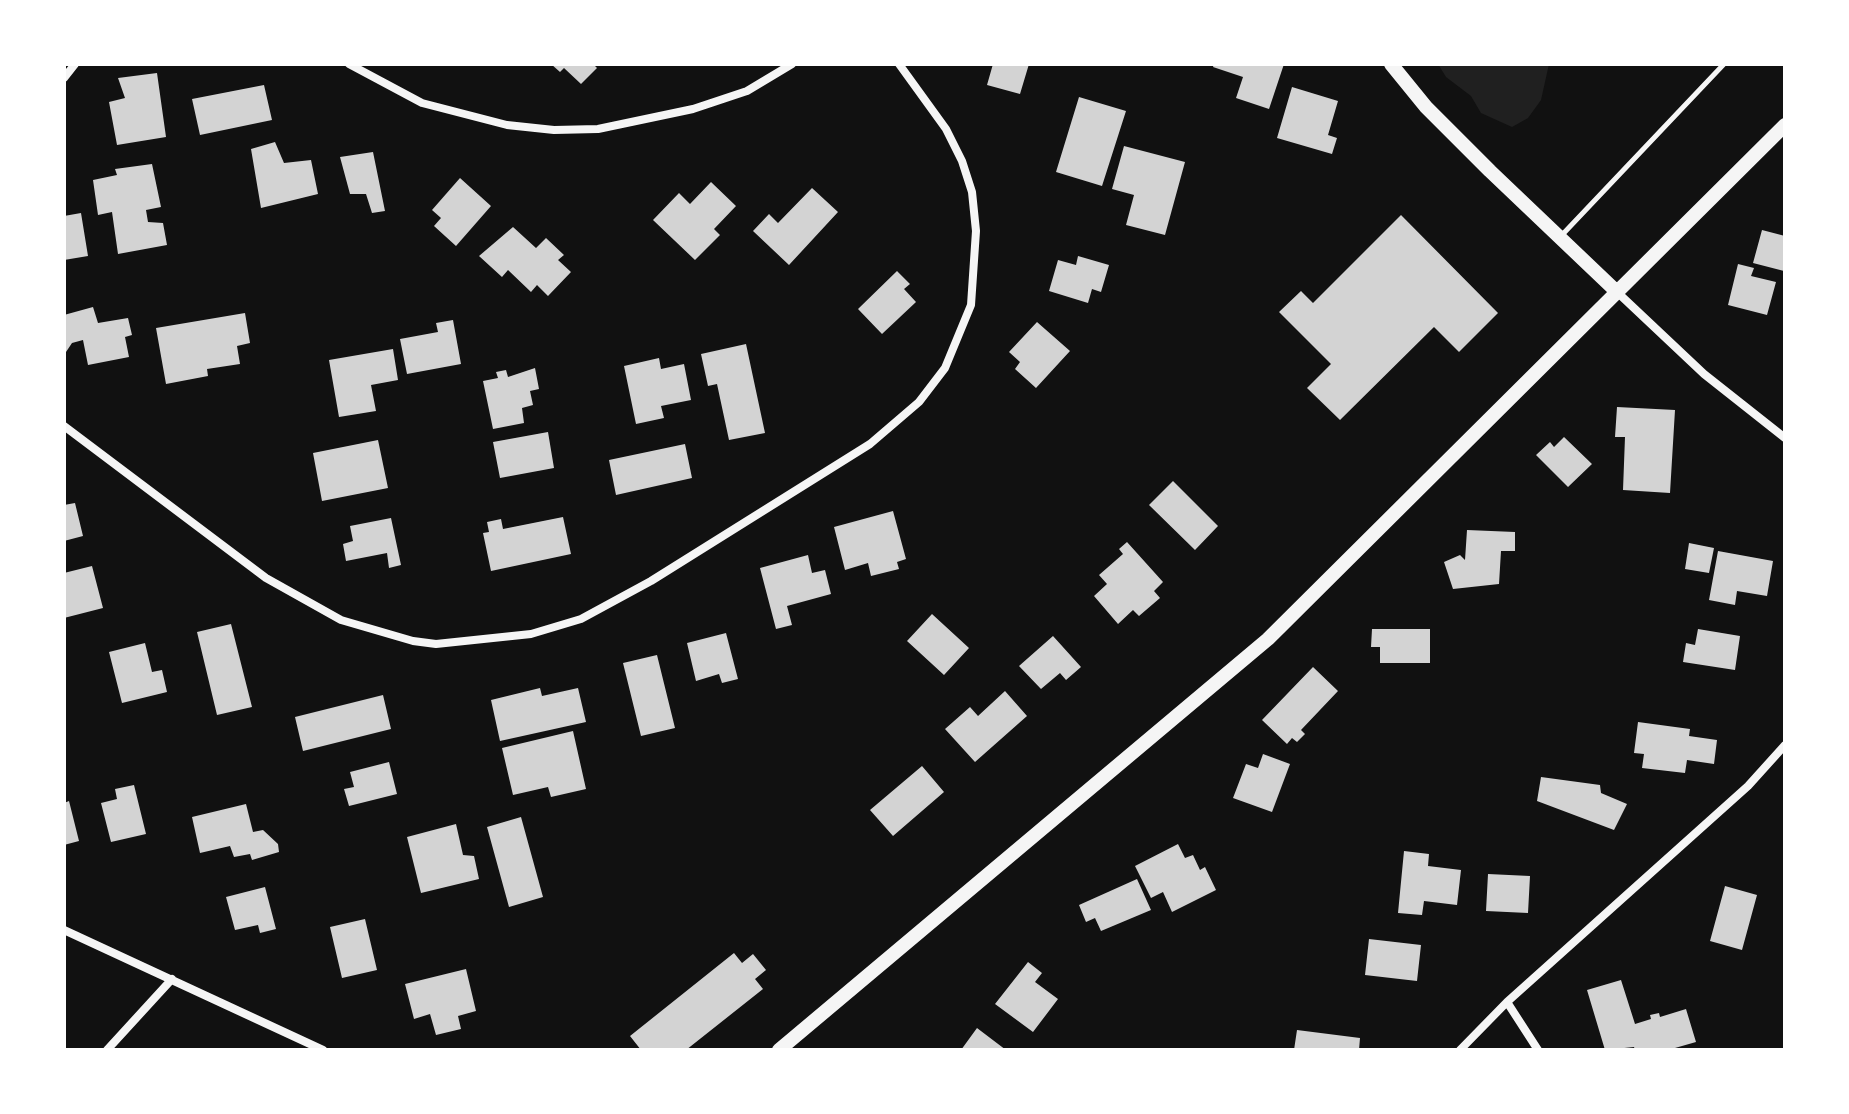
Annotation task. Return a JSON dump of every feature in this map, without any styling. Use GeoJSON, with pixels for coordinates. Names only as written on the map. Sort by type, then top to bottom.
{"type":"FeatureCollection","features":[{"type":"Feature","properties":{"kind":"street"},"geometry":{"type":"LineString","coordinates":[[64,78],[75,64]]}},
{"type":"Feature","properties":{"kind":"street"},"geometry":{"type":"LineString","coordinates":[[349,64],[422,103],[507,125],[554,130],[598,129],[693,109],[747,91],[792,64]]}},
{"type":"Feature","properties":{"kind":"street"},"geometry":{"type":"LineString","coordinates":[[64,426],[266,578],[341,620],[413,641],[436,644],[531,634],[581,619],[678,566],[870,444],[919,402],[945,368],[971,305],[976,231],[972,192],[962,161],[946,129],[899,64]]}},
{"type":"Feature","properties":{"kind":"street"},"geometry":{"type":"LineString","coordinates":[[1391,64],[1426,107],[1617,292],[1704,374],[1785,438]]}},
{"type":"Feature","properties":{"kind":"street"},"geometry":{"type":"LineString","coordinates":[[779,1050],[1268,639],[1785,125]]}},
{"type":"Feature","properties":{"kind":"street"},"geometry":{"type":"LineString","coordinates":[[1460,1050],[1507,1002],[1748,786],[1785,745]]}},
{"type":"Feature","properties":{"kind":"street"},"geometry":{"type":"LineString","coordinates":[[64,930],[323,1050]]}},
{"type":"Feature","properties":{"kind":"street"},"geometry":{"type":"LineString","coordinates":[[107,1050],[172,979]]}},
{"type":"Feature","properties":{"kind":"street"},"geometry":{"type":"LineString","coordinates":[[1507,1002],[1538,1050]]}},
{"type":"Feature","properties":{"kind":"lane"},"geometry":{"type":"LineString","coordinates":[[1560,237],[1724,64]]}},
{"type":"Feature","properties":{"kind":"shaded area"},"geometry":{"type":"Polygon","coordinates":[[[1438,64],[1549,64],[1541,100],[1528,118],[1512,127],[1481,113],[1471,96],[1446,77],[1438,64]]]}},
{"type":"Feature","properties":{"kind":"building"},"geometry":{"type":"Polygon","coordinates":[[[551,64],[593,64],[597,68],[581,84],[564,68],[560,72],[551,64]]]}},
{"type":"Feature","properties":{"kind":"building"},"geometry":{"type":"Polygon","coordinates":[[[993,64],[1029,64],[1020,94],[987,85],[993,64]]]}},
{"type":"Feature","properties":{"kind":"building"},"geometry":{"type":"Polygon","coordinates":[[[1214,64],[1284,64],[1269,109],[1236,98],[1243,77],[1213,67],[1214,64]]]}},
{"type":"Feature","properties":{"kind":"building"},"geometry":{"type":"Polygon","coordinates":[[[157,73],[166,137],[117,145],[109,102],[125,98],[118,78],[157,73]]]}},
{"type":"Feature","properties":{"kind":"building"},"geometry":{"type":"Polygon","coordinates":[[[264,85],[272,120],[200,135],[192,99],[264,85]]]}},
{"type":"Feature","properties":{"kind":"building"},"geometry":{"type":"Polygon","coordinates":[[[1292,87],[1338,101],[1328,135],[1337,138],[1332,154],[1277,138],[1292,87]]]}},
{"type":"Feature","properties":{"kind":"building"},"geometry":{"type":"Polygon","coordinates":[[[1079,97],[1126,111],[1102,186],[1056,172],[1079,97]]]}},
{"type":"Feature","properties":{"kind":"building"},"geometry":{"type":"Polygon","coordinates":[[[275,142],[284,163],[311,160],[318,194],[261,208],[251,149],[275,142]]]}},
{"type":"Feature","properties":{"kind":"building"},"geometry":{"type":"Polygon","coordinates":[[[1124,146],[1185,162],[1165,235],[1126,225],[1134,195],[1112,189],[1124,146]]]}},
{"type":"Feature","properties":{"kind":"building"},"geometry":{"type":"Polygon","coordinates":[[[373,152],[385,211],[372,213],[366,194],[350,194],[340,157],[373,152]]]}},
{"type":"Feature","properties":{"kind":"building"},"geometry":{"type":"Polygon","coordinates":[[[152,164],[161,207],[146,210],[148,222],[163,223],[167,245],[118,254],[112,212],[98,215],[93,180],[117,175],[115,169],[152,164]]]}},
{"type":"Feature","properties":{"kind":"building"},"geometry":{"type":"Polygon","coordinates":[[[460,178],[491,206],[456,246],[434,226],[441,218],[432,210],[460,178]]]}},
{"type":"Feature","properties":{"kind":"building"},"geometry":{"type":"Polygon","coordinates":[[[711,182],[736,206],[714,229],[720,235],[695,260],[653,220],[679,193],[690,204],[711,182]]]}},
{"type":"Feature","properties":{"kind":"building"},"geometry":{"type":"Polygon","coordinates":[[[812,188],[838,212],[789,265],[753,231],[769,214],[778,223],[812,188]]]}},
{"type":"Feature","properties":{"kind":"building"},"geometry":{"type":"Polygon","coordinates":[[[81,213],[88,256],[64,260],[64,216],[81,213]]]}},
{"type":"Feature","properties":{"kind":"building"},"geometry":{"type":"Polygon","coordinates":[[[1401,215],[1498,313],[1459,352],[1434,327],[1340,420],[1307,388],[1331,364],[1279,312],[1301,291],[1313,303],[1401,215]]]}},
{"type":"Feature","properties":{"kind":"building"},"geometry":{"type":"Polygon","coordinates":[[[513,227],[536,248],[546,238],[564,255],[558,260],[571,272],[548,296],[537,285],[531,292],[508,270],[502,277],[479,256],[513,227]]]}},
{"type":"Feature","properties":{"kind":"building"},"geometry":{"type":"Polygon","coordinates":[[[1762,230],[1785,236],[1784,271],[1753,263],[1762,230]]]}},
{"type":"Feature","properties":{"kind":"building"},"geometry":{"type":"Polygon","coordinates":[[[1078,256],[1109,265],[1101,292],[1092,289],[1088,303],[1049,291],[1058,260],[1076,265],[1078,256]]]}},
{"type":"Feature","properties":{"kind":"building"},"geometry":{"type":"Polygon","coordinates":[[[1738,264],[1754,268],[1751,276],[1776,282],[1767,315],[1728,305],[1738,264]]]}},
{"type":"Feature","properties":{"kind":"building"},"geometry":{"type":"Polygon","coordinates":[[[897,271],[910,284],[904,289],[916,302],[882,334],[858,309],[897,271]]]}},
{"type":"Feature","properties":{"kind":"building"},"geometry":{"type":"Polygon","coordinates":[[[93,307],[98,323],[128,318],[132,335],[125,337],[129,357],[88,365],[83,340],[72,343],[64,355],[64,315],[93,307]]]}},
{"type":"Feature","properties":{"kind":"building"},"geometry":{"type":"Polygon","coordinates":[[[245,313],[250,343],[237,346],[240,364],[207,369],[208,376],[166,384],[156,328],[245,313]]]}},
{"type":"Feature","properties":{"kind":"building"},"geometry":{"type":"Polygon","coordinates":[[[453,320],[461,364],[407,374],[400,339],[438,332],[436,323],[453,320]]]}},
{"type":"Feature","properties":{"kind":"building"},"geometry":{"type":"Polygon","coordinates":[[[1037,322],[1070,351],[1036,388],[1015,369],[1020,362],[1009,352],[1037,322]]]}},
{"type":"Feature","properties":{"kind":"building"},"geometry":{"type":"Polygon","coordinates":[[[746,344],[765,433],[729,440],[717,384],[708,386],[701,354],[746,344]]]}},
{"type":"Feature","properties":{"kind":"building"},"geometry":{"type":"Polygon","coordinates":[[[393,349],[398,380],[371,385],[376,411],[339,417],[329,360],[393,349]]]}},
{"type":"Feature","properties":{"kind":"building"},"geometry":{"type":"Polygon","coordinates":[[[659,358],[661,369],[684,364],[691,400],[661,406],[664,418],[636,424],[624,366],[659,358]]]}},
{"type":"Feature","properties":{"kind":"building"},"geometry":{"type":"Polygon","coordinates":[[[535,368],[539,389],[530,391],[533,405],[522,408],[524,423],[493,429],[483,381],[498,378],[496,372],[506,370],[508,377],[535,368]]]}},
{"type":"Feature","properties":{"kind":"building"},"geometry":{"type":"Polygon","coordinates":[[[1617,407],[1675,410],[1670,493],[1623,490],[1625,437],[1615,437],[1617,407]]]}},
{"type":"Feature","properties":{"kind":"building"},"geometry":{"type":"Polygon","coordinates":[[[548,432],[554,468],[500,478],[493,442],[548,432]]]}},
{"type":"Feature","properties":{"kind":"building"},"geometry":{"type":"Polygon","coordinates":[[[1564,437],[1592,464],[1568,487],[1536,455],[1550,442],[1554,447],[1564,437]]]}},
{"type":"Feature","properties":{"kind":"building"},"geometry":{"type":"Polygon","coordinates":[[[378,440],[388,488],[322,501],[313,453],[378,440]]]}},
{"type":"Feature","properties":{"kind":"building"},"geometry":{"type":"Polygon","coordinates":[[[685,444],[692,478],[616,495],[609,460],[685,444]]]}},
{"type":"Feature","properties":{"kind":"building"},"geometry":{"type":"Polygon","coordinates":[[[1173,481],[1218,526],[1195,550],[1149,505],[1173,481]]]}},
{"type":"Feature","properties":{"kind":"building"},"geometry":{"type":"Polygon","coordinates":[[[75,503],[83,536],[64,541],[64,505],[75,503]]]}},
{"type":"Feature","properties":{"kind":"building"},"geometry":{"type":"Polygon","coordinates":[[[893,511],[906,559],[897,562],[899,569],[871,576],[868,563],[845,570],[834,527],[893,511]]]}},
{"type":"Feature","properties":{"kind":"building"},"geometry":{"type":"Polygon","coordinates":[[[563,517],[571,554],[491,571],[483,533],[489,532],[487,522],[501,519],[503,529],[563,517]]]}},
{"type":"Feature","properties":{"kind":"building"},"geometry":{"type":"Polygon","coordinates":[[[391,518],[401,565],[389,568],[387,553],[346,561],[343,544],[353,541],[350,526],[391,518]]]}},
{"type":"Feature","properties":{"kind":"building"},"geometry":{"type":"Polygon","coordinates":[[[1467,530],[1515,532],[1515,551],[1501,551],[1499,584],[1453,589],[1444,562],[1460,555],[1465,560],[1467,530]]]}},
{"type":"Feature","properties":{"kind":"building"},"geometry":{"type":"Polygon","coordinates":[[[1127,542],[1163,582],[1154,591],[1160,598],[1139,616],[1133,610],[1118,624],[1094,596],[1107,584],[1099,575],[1123,554],[1119,549],[1127,542]]]}},
{"type":"Feature","properties":{"kind":"building"},"geometry":{"type":"Polygon","coordinates":[[[1689,543],[1714,548],[1709,573],[1685,569],[1689,543]]]}},
{"type":"Feature","properties":{"kind":"building"},"geometry":{"type":"Polygon","coordinates":[[[1718,551],[1773,561],[1767,596],[1737,591],[1735,605],[1709,600],[1718,551]]]}},
{"type":"Feature","properties":{"kind":"building"},"geometry":{"type":"Polygon","coordinates":[[[808,555],[812,573],[825,570],[831,594],[787,606],[792,625],[776,629],[760,568],[808,555]]]}},
{"type":"Feature","properties":{"kind":"building"},"geometry":{"type":"Polygon","coordinates":[[[92,566],[103,608],[64,618],[64,573],[92,566]]]}},
{"type":"Feature","properties":{"kind":"building"},"geometry":{"type":"Polygon","coordinates":[[[932,614],[969,648],[944,675],[907,641],[932,614]]]}},
{"type":"Feature","properties":{"kind":"building"},"geometry":{"type":"Polygon","coordinates":[[[231,624],[252,707],[217,715],[197,632],[231,624]]]}},
{"type":"Feature","properties":{"kind":"building"},"geometry":{"type":"Polygon","coordinates":[[[1372,629],[1430,629],[1430,663],[1380,663],[1380,647],[1371,647],[1372,629]]]}},
{"type":"Feature","properties":{"kind":"building"},"geometry":{"type":"Polygon","coordinates":[[[1698,629],[1740,636],[1735,670],[1683,662],[1686,643],[1695,645],[1698,629]]]}},
{"type":"Feature","properties":{"kind":"building"},"geometry":{"type":"Polygon","coordinates":[[[726,633],[738,679],[722,683],[719,674],[696,681],[687,643],[726,633]]]}},
{"type":"Feature","properties":{"kind":"building"},"geometry":{"type":"Polygon","coordinates":[[[1053,636],[1081,667],[1066,680],[1060,673],[1041,689],[1019,666],[1053,636]]]}},
{"type":"Feature","properties":{"kind":"building"},"geometry":{"type":"Polygon","coordinates":[[[145,643],[152,672],[162,670],[167,692],[122,703],[109,652],[145,643]]]}},
{"type":"Feature","properties":{"kind":"building"},"geometry":{"type":"Polygon","coordinates":[[[657,655],[675,728],[641,736],[623,663],[657,655]]]}},
{"type":"Feature","properties":{"kind":"building"},"geometry":{"type":"Polygon","coordinates":[[[1313,667],[1338,691],[1301,730],[1305,734],[1297,742],[1292,738],[1287,744],[1262,720],[1313,667]]]}},
{"type":"Feature","properties":{"kind":"building"},"geometry":{"type":"Polygon","coordinates":[[[540,688],[542,696],[578,688],[586,722],[500,741],[491,700],[540,688]]]}},
{"type":"Feature","properties":{"kind":"building"},"geometry":{"type":"Polygon","coordinates":[[[1005,691],[1027,716],[975,762],[945,729],[970,707],[978,716],[1005,691]]]}},
{"type":"Feature","properties":{"kind":"building"},"geometry":{"type":"Polygon","coordinates":[[[383,695],[391,729],[303,751],[295,717],[383,695]]]}},
{"type":"Feature","properties":{"kind":"building"},"geometry":{"type":"Polygon","coordinates":[[[1638,722],[1690,729],[1689,736],[1717,740],[1714,764],[1687,760],[1685,773],[1642,768],[1644,754],[1634,753],[1638,722]]]}},
{"type":"Feature","properties":{"kind":"building"},"geometry":{"type":"Polygon","coordinates":[[[573,731],[586,789],[551,797],[548,787],[513,795],[502,748],[573,731]]]}},
{"type":"Feature","properties":{"kind":"building"},"geometry":{"type":"Polygon","coordinates":[[[1263,754],[1290,764],[1272,812],[1233,798],[1246,764],[1258,768],[1263,754]]]}},
{"type":"Feature","properties":{"kind":"building"},"geometry":{"type":"Polygon","coordinates":[[[389,762],[397,794],[349,806],[344,789],[354,787],[350,772],[389,762]]]}},
{"type":"Feature","properties":{"kind":"building"},"geometry":{"type":"Polygon","coordinates":[[[922,766],[944,792],[893,836],[870,810],[922,766]]]}},
{"type":"Feature","properties":{"kind":"building"},"geometry":{"type":"Polygon","coordinates":[[[1541,777],[1600,785],[1601,793],[1627,804],[1614,830],[1537,801],[1541,777]]]}},
{"type":"Feature","properties":{"kind":"building"},"geometry":{"type":"Polygon","coordinates":[[[134,785],[146,834],[111,842],[101,803],[117,799],[115,789],[134,785]]]}},
{"type":"Feature","properties":{"kind":"building"},"geometry":{"type":"Polygon","coordinates":[[[69,801],[79,841],[64,845],[64,803],[69,801]]]}},
{"type":"Feature","properties":{"kind":"building"},"geometry":{"type":"Polygon","coordinates":[[[246,804],[253,832],[263,830],[278,844],[279,852],[252,860],[250,854],[234,857],[230,846],[200,853],[192,817],[246,804]]]}},
{"type":"Feature","properties":{"kind":"building"},"geometry":{"type":"Polygon","coordinates":[[[521,817],[543,897],[509,907],[487,827],[521,817]]]}},
{"type":"Feature","properties":{"kind":"building"},"geometry":{"type":"Polygon","coordinates":[[[456,824],[463,855],[474,856],[479,879],[421,893],[407,837],[456,824]]]}},
{"type":"Feature","properties":{"kind":"building"},"geometry":{"type":"Polygon","coordinates":[[[1178,844],[1185,858],[1193,855],[1200,870],[1205,867],[1216,890],[1172,912],[1163,892],[1151,898],[1135,866],[1178,844]]]}},
{"type":"Feature","properties":{"kind":"building"},"geometry":{"type":"Polygon","coordinates":[[[1404,851],[1429,854],[1428,866],[1461,870],[1457,905],[1424,901],[1422,915],[1398,913],[1404,851]]]}},
{"type":"Feature","properties":{"kind":"building"},"geometry":{"type":"Polygon","coordinates":[[[1488,874],[1530,876],[1528,913],[1486,911],[1488,874]]]}},
{"type":"Feature","properties":{"kind":"building"},"geometry":{"type":"Polygon","coordinates":[[[1137,879],[1151,910],[1101,931],[1095,918],[1086,922],[1079,905],[1137,879]]]}},
{"type":"Feature","properties":{"kind":"building"},"geometry":{"type":"Polygon","coordinates":[[[1725,886],[1757,895],[1742,950],[1710,941],[1725,886]]]}},
{"type":"Feature","properties":{"kind":"building"},"geometry":{"type":"Polygon","coordinates":[[[265,887],[276,929],[260,933],[258,925],[235,930],[226,897],[265,887]]]}},
{"type":"Feature","properties":{"kind":"building"},"geometry":{"type":"Polygon","coordinates":[[[365,919],[377,970],[342,978],[330,927],[365,919]]]}},
{"type":"Feature","properties":{"kind":"building"},"geometry":{"type":"Polygon","coordinates":[[[1369,939],[1421,945],[1417,981],[1365,975],[1369,939]]]}},
{"type":"Feature","properties":{"kind":"building"},"geometry":{"type":"Polygon","coordinates":[[[734,953],[742,963],[753,954],[766,970],[755,979],[763,989],[686,1050],[641,1050],[630,1036],[734,953]]]}},
{"type":"Feature","properties":{"kind":"building"},"geometry":{"type":"Polygon","coordinates":[[[1028,962],[1042,973],[1035,982],[1058,999],[1033,1032],[995,1004],[1028,962]]]}},
{"type":"Feature","properties":{"kind":"building"},"geometry":{"type":"Polygon","coordinates":[[[466,969],[476,1011],[458,1016],[461,1029],[436,1035],[430,1014],[414,1019],[405,984],[466,969]]]}},
{"type":"Feature","properties":{"kind":"building"},"geometry":{"type":"Polygon","coordinates":[[[1621,980],[1635,1024],[1651,1019],[1650,1015],[1659,1013],[1660,1017],[1686,1009],[1696,1042],[1668,1050],[1635,1050],[1634,1047],[1605,1050],[1587,990],[1621,980]]]}},
{"type":"Feature","properties":{"kind":"building"},"geometry":{"type":"Polygon","coordinates":[[[977,1028],[1006,1050],[961,1050],[977,1028]]]}},
{"type":"Feature","properties":{"kind":"building"},"geometry":{"type":"Polygon","coordinates":[[[1297,1030],[1360,1038],[1359,1050],[1294,1050],[1297,1030]]]}}]}
